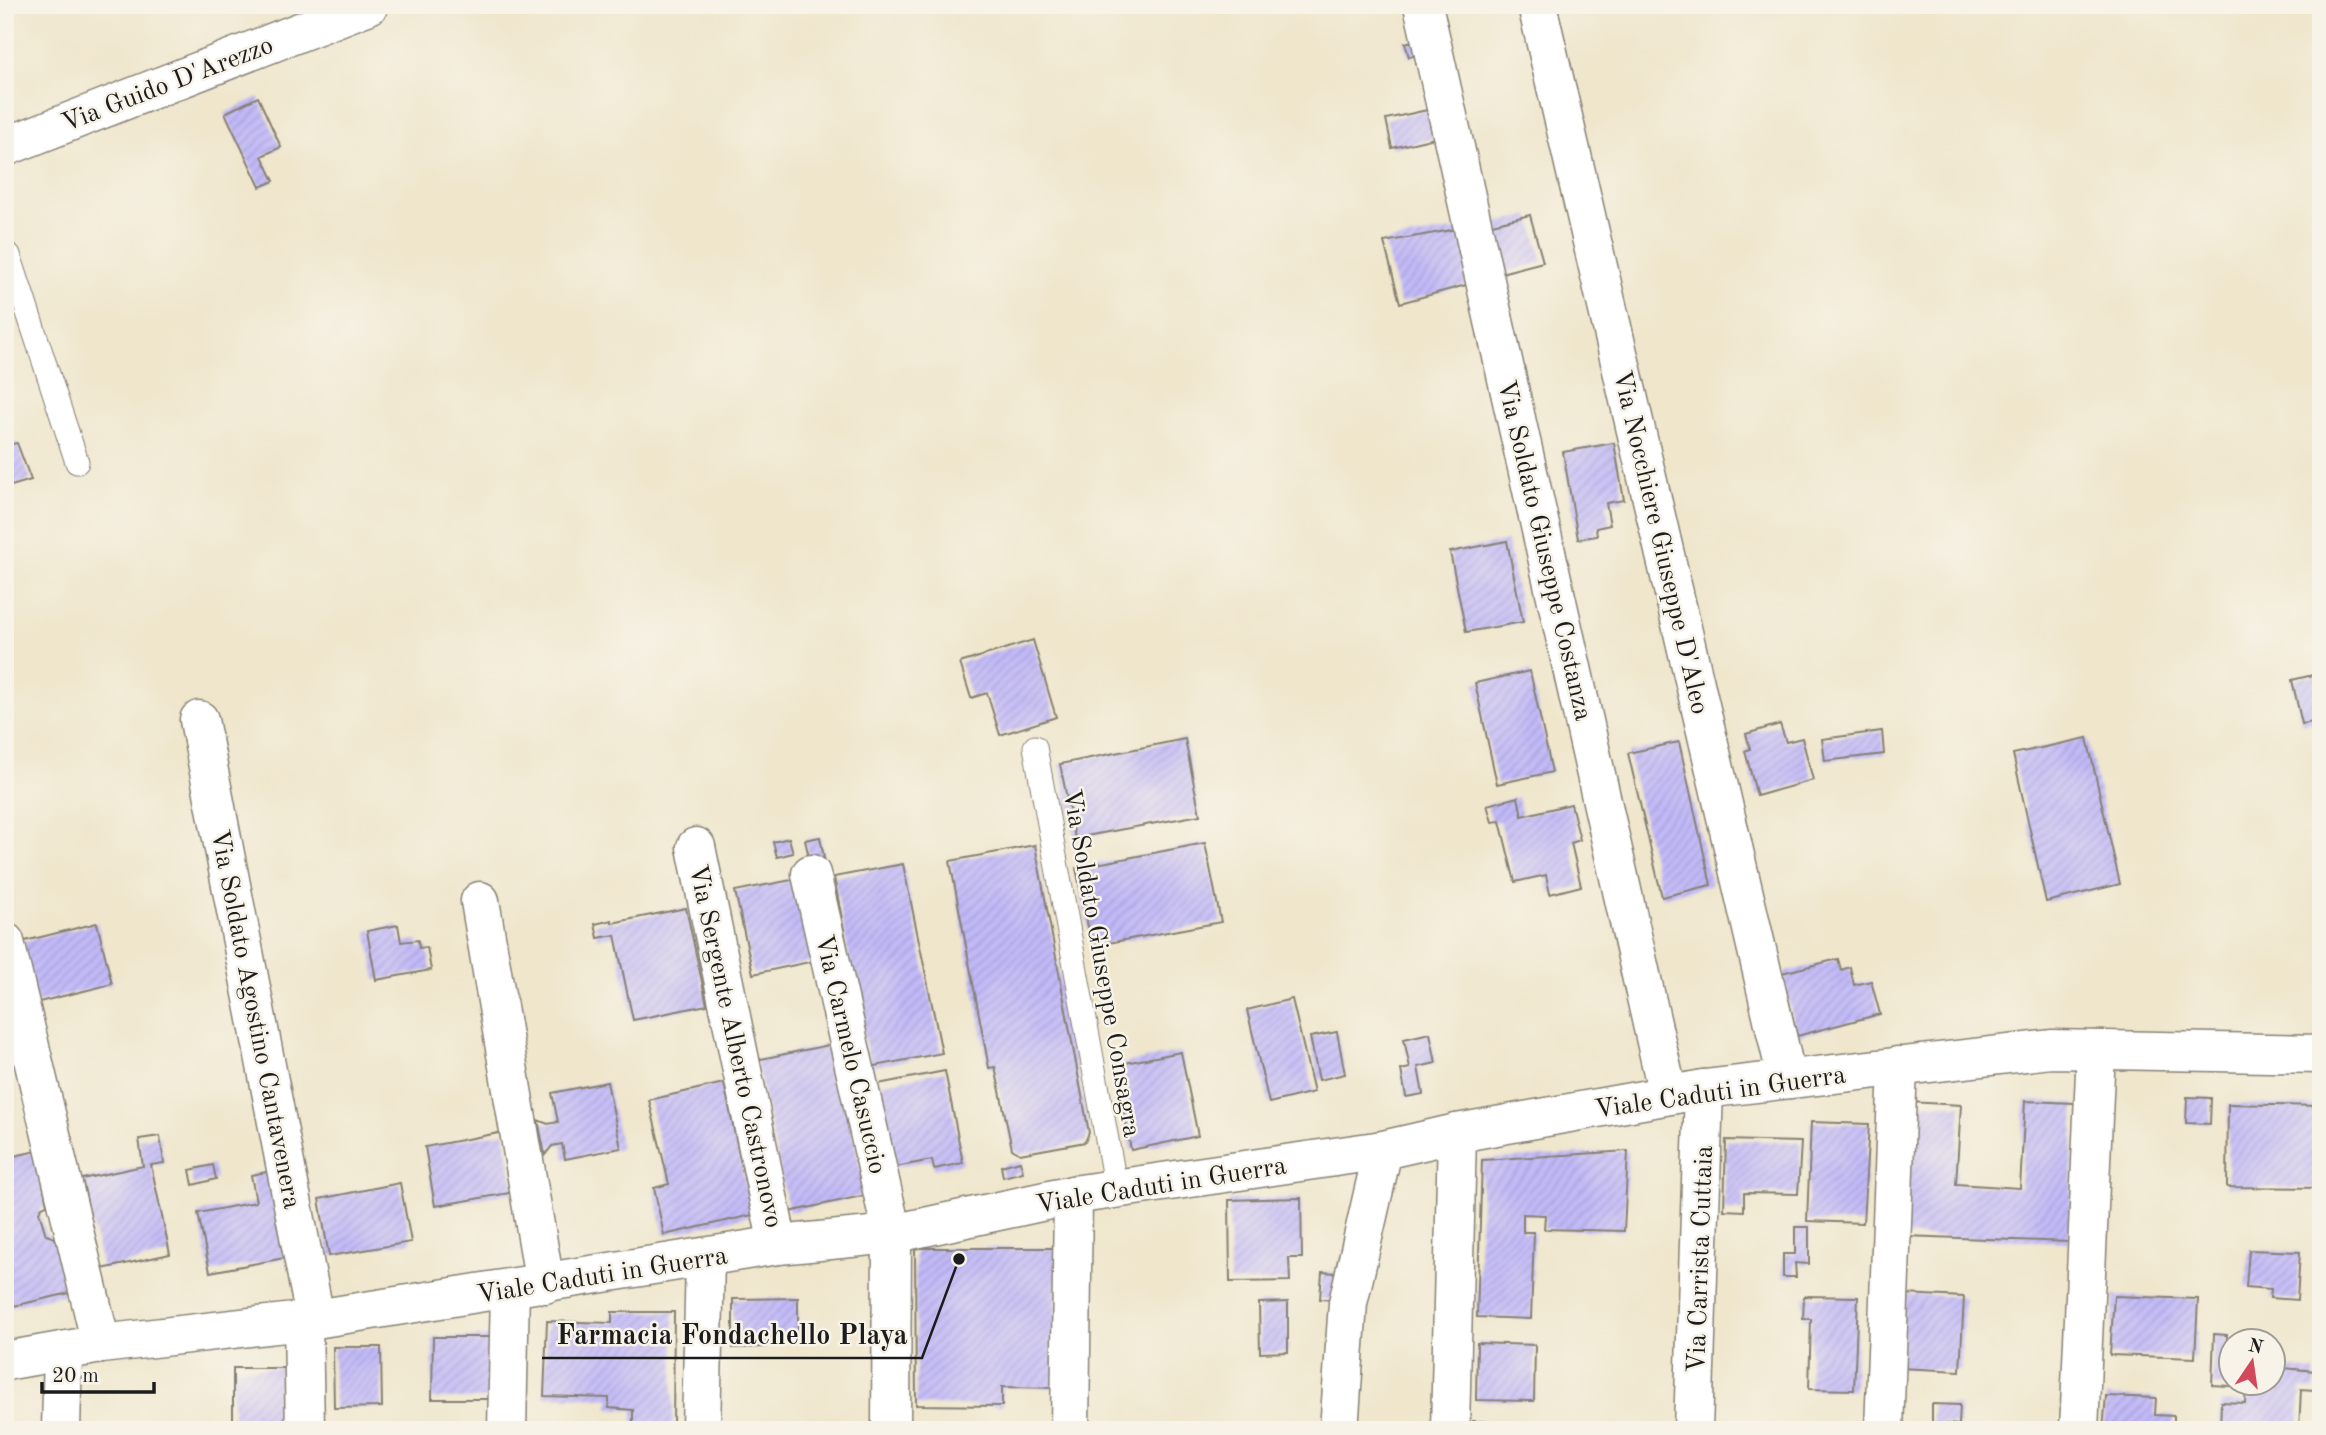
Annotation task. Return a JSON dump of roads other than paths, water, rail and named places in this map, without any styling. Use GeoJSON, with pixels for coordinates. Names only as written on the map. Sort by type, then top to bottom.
{"type":"FeatureCollection","features":[{"type":"Feature","properties":{"kind":"street","name":"Via Guido D'Arezzo"},"geometry":{"type":"LineString","coordinates":[[5,147],[369,5]]}},
{"type":"Feature","properties":{"kind":"street","name":"Via Soldato Giuseppe Costanza"},"geometry":{"type":"LineString","coordinates":[[1423,5],[1686,1092]]}},
{"type":"Feature","properties":{"kind":"street","name":"Via Nocchiere Giuseppe D'Aleo"},"geometry":{"type":"LineString","coordinates":[[1537,5],[1787,1079]]}},
{"type":"Feature","properties":{"kind":"street","name":"Via Soldato Agostino Cantavenera"},"geometry":{"type":"LineString","coordinates":[[199,720],[309,1320],[305,1430]]}},
{"type":"Feature","properties":{"kind":"street","name":"Via Sergente Alberto Castronovo"},"geometry":{"type":"LineString","coordinates":[[696,847],[778,1245]]}},
{"type":"Feature","properties":{"kind":"street","name":"Via Carmelo Casuccio"},"geometry":{"type":"LineString","coordinates":[[811,874],[892,1234],[891,1430]]}},
{"type":"Feature","properties":{"kind":"street"},"geometry":{"type":"LineString","coordinates":[[480,901],[527,1286],[508,1430]]}},
{"type":"Feature","properties":{"kind":"street"},"geometry":{"type":"LineString","coordinates":[[5,942],[101,1344]]}},
{"type":"Feature","properties":{"kind":"street","name":"Viale Caduti in Guerra"},"geometry":{"type":"LineString","coordinates":[[5,1361],[101,1344],[309,1320],[778,1245],[892,1234],[1073,1195],[1383,1150],[1457,1133],[1686,1092],[2051,1049],[2321,1054]]}},
{"type":"Feature","properties":{"kind":"street"},"geometry":{"type":"LineString","coordinates":[[2079,1430],[2096,1050]]}},
{"type":"Feature","properties":{"kind":"street"},"geometry":{"type":"LineString","coordinates":[[1884,1430],[1898,1066]]}},
{"type":"Feature","properties":{"kind":"street","name":"Via Carrista Cuttaia"},"geometry":{"type":"LineString","coordinates":[[1686,1092],[1693,1430]]}},
{"type":"Feature","properties":{"kind":"street"},"geometry":{"type":"LineString","coordinates":[[1450,1430],[1457,1133]]}},
{"type":"Feature","properties":{"kind":"street"},"geometry":{"type":"LineString","coordinates":[[1339,1430],[1348,1303],[1383,1150]]}},
{"type":"Feature","properties":{"kind":"street"},"geometry":{"type":"LineString","coordinates":[[1070,1430],[1073,1195]]}},
{"type":"Feature","properties":{"kind":"street"},"geometry":{"type":"LineString","coordinates":[[701,1430],[705,1258]]}},
{"type":"Feature","properties":{"kind":"street"},"geometry":{"type":"LineString","coordinates":[[61,1430],[63,1352]]}},
{"type":"Feature","properties":{"kind":"lane"},"geometry":{"type":"LineString","coordinates":[[5,256],[9,255],[77,462]]}},
{"type":"Feature","properties":{"kind":"lane","name":"Via Soldato Giuseppe Consagra"},"geometry":{"type":"LineString","coordinates":[[1035,747],[1116,1189]]}},
{"type":"Feature","properties":{"kind":"place","name":"Farmacia Fondachello Playa"},"geometry":{"type":"Point","coordinates":[959,1259]}}]}
